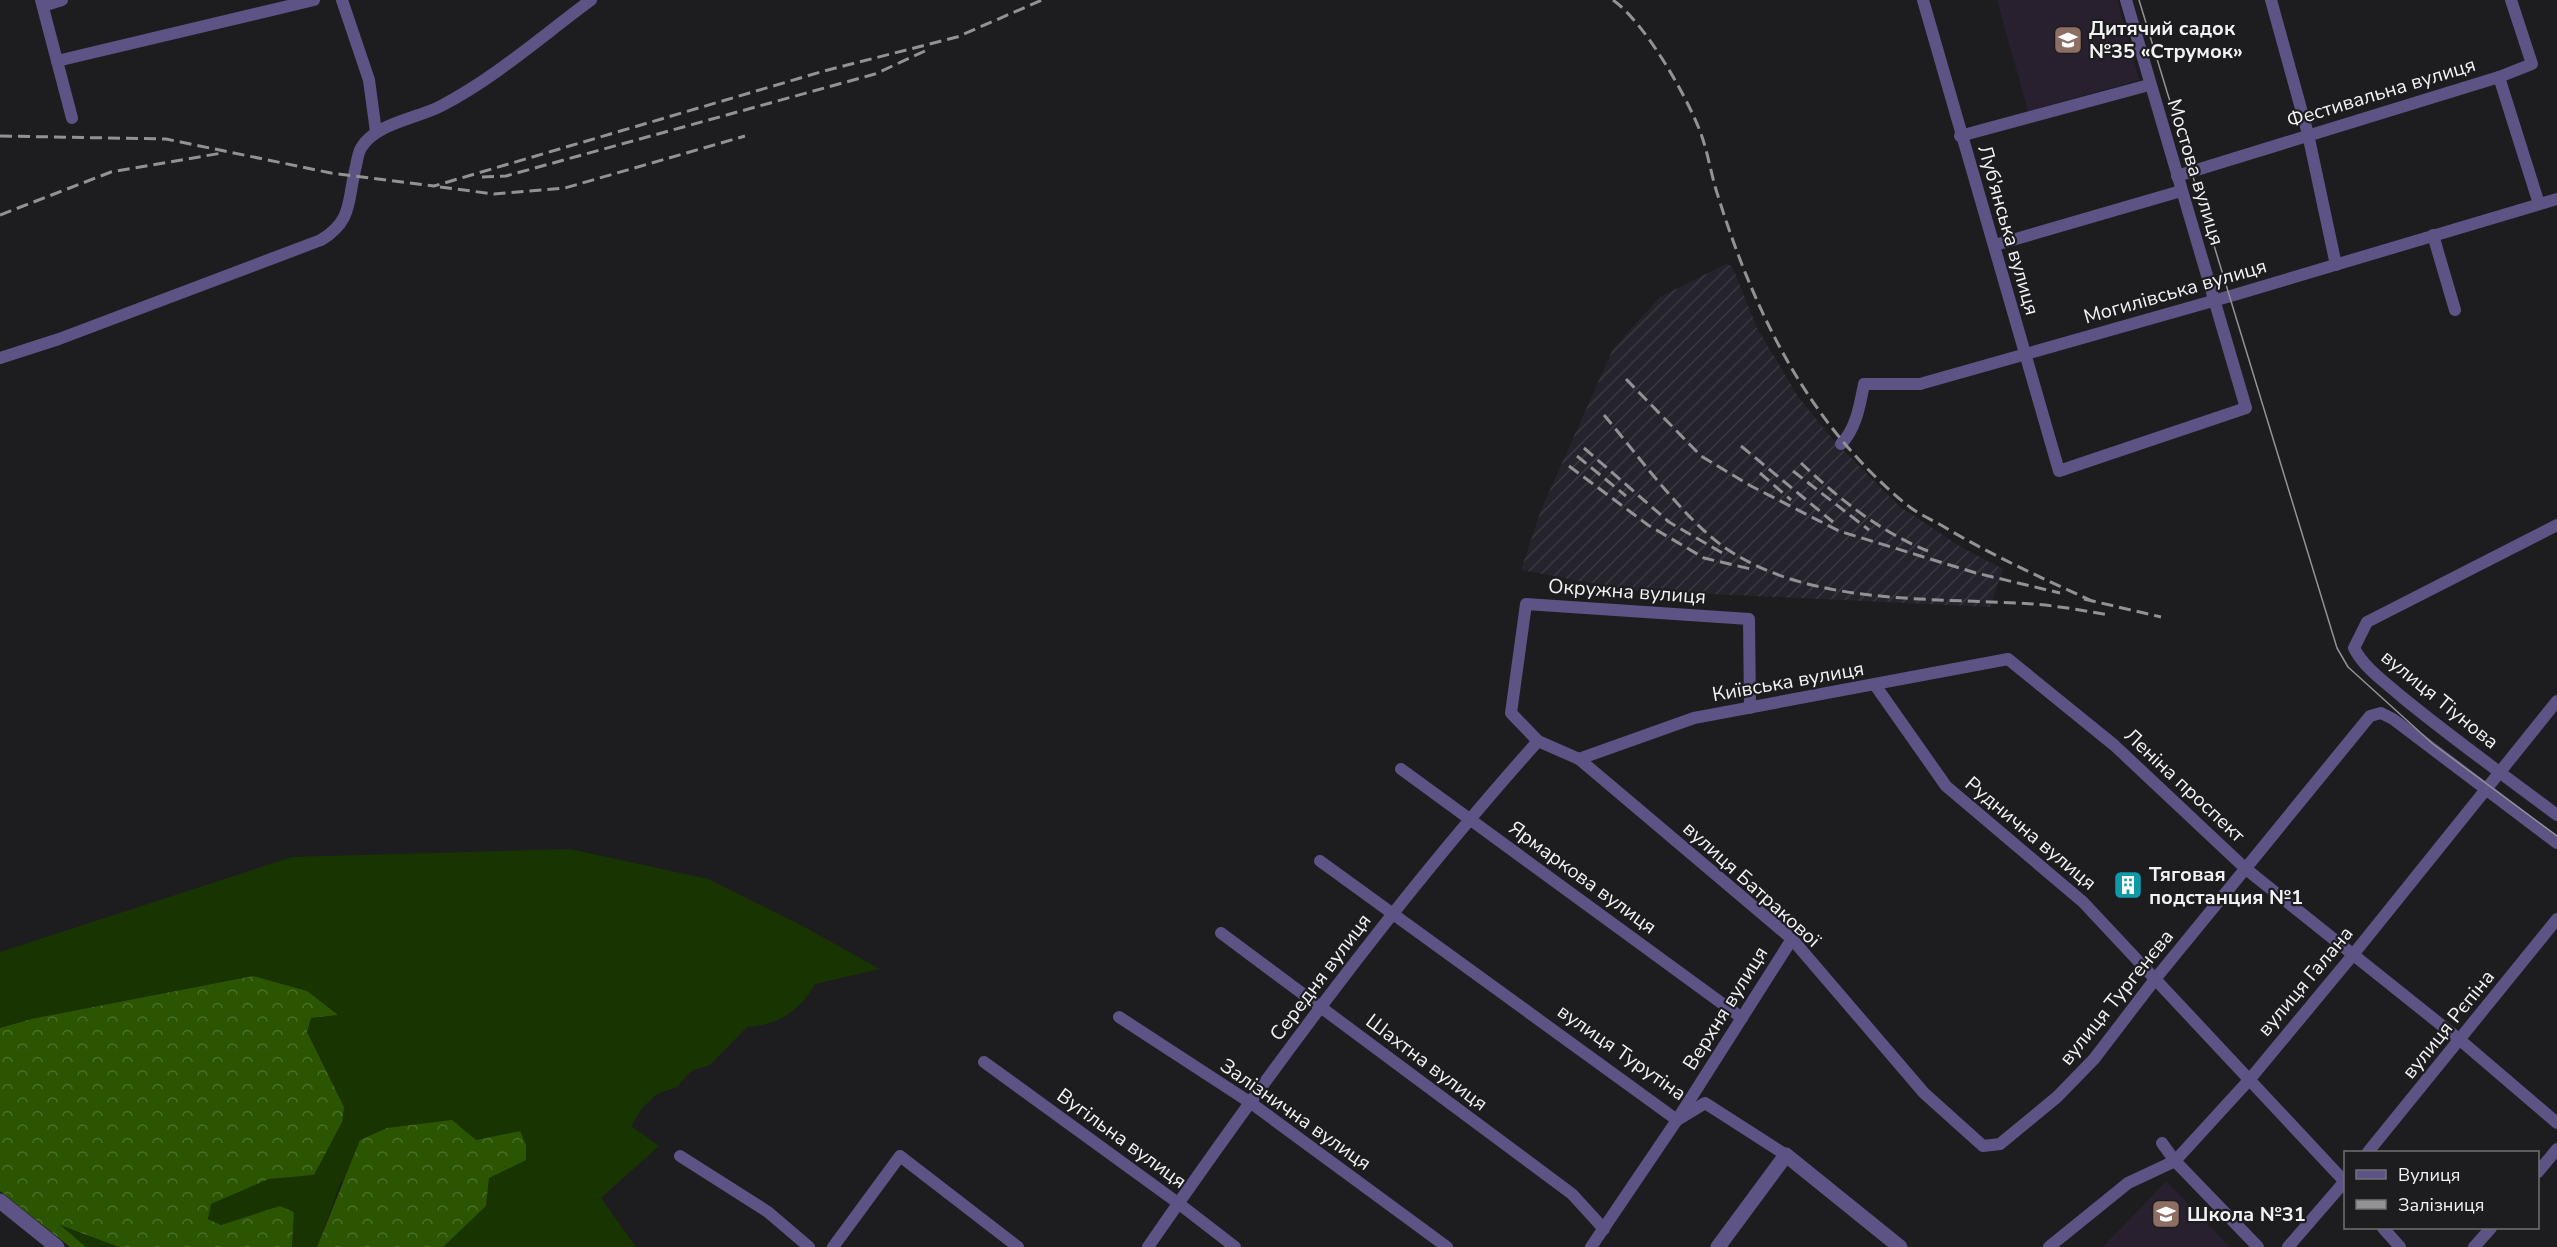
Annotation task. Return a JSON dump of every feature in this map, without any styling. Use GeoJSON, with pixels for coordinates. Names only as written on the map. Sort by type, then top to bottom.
{"type":"FeatureCollection","features":[{"type":"Feature","properties":{"kind":"street"},"geometry":{"type":"LineString","coordinates":[[62,0],[42,3],[72,118]]}},
{"type":"Feature","properties":{"kind":"street"},"geometry":{"type":"LineString","coordinates":[[57,61],[314,0]]}},
{"type":"Feature","properties":{"kind":"street"},"geometry":{"type":"LineString","coordinates":[[342,0],[369,80],[376,132]]}},
{"type":"Feature","properties":{"kind":"street"},"geometry":{"type":"LineString","coordinates":[[0,358],[59,339],[321,240],[335,231],[346,218],[347,202],[360,149],[376,132],[439,107],[468,91],[591,0]]}},
{"type":"Feature","properties":{"kind":"street","name":"Луб'янська вулиця"},"geometry":{"type":"LineString","coordinates":[[1923,0],[1960,136],[1995,245],[2024,355],[2059,471]]}},
{"type":"Feature","properties":{"kind":"street","name":"Мостова вулиця"},"geometry":{"type":"LineString","coordinates":[[2059,471],[2246,408],[2216,300],[2149,85],[2126,0]]}},
{"type":"Feature","properties":{"kind":"street"},"geometry":{"type":"LineString","coordinates":[[2271,0],[2308,134],[2336,265]]}},
{"type":"Feature","properties":{"kind":"street","name":"Фестивальна вулиця"},"geometry":{"type":"LineString","coordinates":[[2177,176],[2499,77],[2532,64],[2511,0]]}},
{"type":"Feature","properties":{"kind":"street"},"geometry":{"type":"LineString","coordinates":[[2499,77],[2539,204]]}},
{"type":"Feature","properties":{"kind":"street"},"geometry":{"type":"LineString","coordinates":[[1960,136],[2149,85]]}},
{"type":"Feature","properties":{"kind":"street"},"geometry":{"type":"LineString","coordinates":[[1995,245],[2181,191]]}},
{"type":"Feature","properties":{"kind":"street","name":"Могилівська вулиця"},"geometry":{"type":"LineString","coordinates":[[1841,444],[1848,436],[1858,411],[1864,384],[1920,384],[2216,300],[2557,199]]}},
{"type":"Feature","properties":{"kind":"street"},"geometry":{"type":"LineString","coordinates":[[2433,235],[2455,310]]}},
{"type":"Feature","properties":{"kind":"street","name":"вулиця Тіунова"},"geometry":{"type":"LineString","coordinates":[[2557,525],[2367,622],[2354,648],[2359,659],[2385,682],[2557,815]]}},
{"type":"Feature","properties":{"kind":"street","name":"Окружна вулиця"},"geometry":{"type":"LineString","coordinates":[[1538,741],[1510,713],[1526,604],[1749,619],[1750,708]]}},
{"type":"Feature","properties":{"kind":"street","name":"Київська вулиця"},"geometry":{"type":"LineString","coordinates":[[1579,759],[1694,718],[1875,686],[2008,658]]}},
{"type":"Feature","properties":{"kind":"street","name":"Леніна проспект"},"geometry":{"type":"LineString","coordinates":[[2008,658],[2114,745],[2246,869],[2460,1040],[2557,1123]]}},
{"type":"Feature","properties":{"kind":"street","name":"Руднична вулиця"},"geometry":{"type":"LineString","coordinates":[[1875,686],[1946,786],[2083,902],[2344,1180]]}},
{"type":"Feature","properties":{"kind":"street","name":"вулиця Галана"},"geometry":{"type":"LineString","coordinates":[[2049,1247],[2128,1183],[2175,1161],[2250,1079],[2557,701]]}},
{"type":"Feature","properties":{"kind":"street","name":"вулиця Тургенєва"},"geometry":{"type":"LineString","coordinates":[[2000,1144],[2057,1096],[2094,1059],[2156,978],[2370,716],[2381,713],[2393,719],[2485,790]]}},
{"type":"Feature","properties":{"kind":"street","name":"вулиця Батракової"},"geometry":{"type":"LineString","coordinates":[[1538,741],[1579,759],[1792,939],[1924,1093],[1983,1146],[2000,1144]]}},
{"type":"Feature","properties":{"kind":"street","name":"Середня вулиця"},"geometry":{"type":"LineString","coordinates":[[1148,1247],[1320,1007],[1393,912],[1470,818],[1538,741]]}},
{"type":"Feature","properties":{"kind":"street","name":"Ярмаркова вулиця"},"geometry":{"type":"LineString","coordinates":[[1401,769],[1742,1018]]}},
{"type":"Feature","properties":{"kind":"street"},"geometry":{"type":"LineString","coordinates":[[2485,790],[2557,843]]}},
{"type":"Feature","properties":{"kind":"street","name":"вулиця Турутіна"},"geometry":{"type":"LineString","coordinates":[[1320,861],[1677,1120],[1705,1103],[1786,1155],[1900,1247]]}},
{"type":"Feature","properties":{"kind":"street","name":"вулиця Рєпіна"},"geometry":{"type":"LineString","coordinates":[[2369,1151],[2557,919]]}},
{"type":"Feature","properties":{"kind":"street","name":"Шахтна вулиця"},"geometry":{"type":"LineString","coordinates":[[1221,933],[1572,1194],[1604,1229]]}},
{"type":"Feature","properties":{"kind":"street","name":"Верхня вулиця"},"geometry":{"type":"LineString","coordinates":[[1591,1247],[1677,1120],[1792,939]]}},
{"type":"Feature","properties":{"kind":"street","name":"Залізнична вулиця"},"geometry":{"type":"LineString","coordinates":[[1119,1017],[1251,1103],[1447,1247]]}},
{"type":"Feature","properties":{"kind":"street","name":"Вугільна вулиця"},"geometry":{"type":"LineString","coordinates":[[984,1062],[1235,1247]]}},
{"type":"Feature","properties":{"kind":"street"},"geometry":{"type":"LineString","coordinates":[[2162,1143],[2175,1161],[2258,1247]]}},
{"type":"Feature","properties":{"kind":"street"},"geometry":{"type":"LineString","coordinates":[[2539,1171],[2557,1149]]}},
{"type":"Feature","properties":{"kind":"street"},"geometry":{"type":"LineString","coordinates":[[1718,1247],[1786,1155]]}},
{"type":"Feature","properties":{"kind":"street"},"geometry":{"type":"LineString","coordinates":[[680,1156],[768,1212],[809,1247]]}},
{"type":"Feature","properties":{"kind":"street"},"geometry":{"type":"LineString","coordinates":[[832,1247],[900,1156],[1018,1247]]}},
{"type":"Feature","properties":{"kind":"street"},"geometry":{"type":"LineString","coordinates":[[2288,1247],[2344,1182]]}},
{"type":"Feature","properties":{"kind":"street"},"geometry":{"type":"LineString","coordinates":[[0,1201],[57,1247]]}},
{"type":"Feature","properties":{"kind":"street"},"geometry":{"type":"LineString","coordinates":[[2385,1229],[2400,1247]]}},
{"type":"Feature","properties":{"kind":"street"},"geometry":{"type":"LineString","coordinates":[[2474,1247],[2489,1229]]}},
{"type":"Feature","properties":{"kind":"shaded area","name":"Дитячий садок №35 «Струмок»"},"geometry":{"type":"Polygon","coordinates":[[[1997,0],[2117,0],[2139,80],[2028,111],[1997,0]]]}},
{"type":"Feature","properties":{"kind":"shaded area"},"geometry":{"type":"Polygon","coordinates":[[[1726,264],[1732,266],[1757,328],[1799,398],[1836,443],[1899,506],[1961,547],[2003,569],[1990,607],[1628,590],[1521,570],[1541,510],[1613,349],[1660,297],[1726,264]]]}},
{"type":"Feature","properties":{"kind":"shaded area","name":"Школа №31"},"geometry":{"type":"Polygon","coordinates":[[[2166,1181],[2230,1247],[2103,1247],[2166,1181]]]}},
{"type":"Feature","properties":{"kind":"green space"},"geometry":{"type":"Polygon","coordinates":[[[570,849],[708,879],[799,924],[880,969],[815,984],[802,1002],[787,1015],[769,1023],[747,1027],[710,1065],[691,1071],[677,1087],[657,1094],[642,1108],[631,1126],[659,1146],[601,1198],[636,1247],[443,1247],[486,1206],[489,1178],[520,1131],[476,1140],[341,1182],[317,1247],[292,1247],[294,1212],[280,1207],[221,1225],[208,1219],[211,1204],[269,1179],[314,1175],[344,1107],[307,1033],[311,1018],[337,1015],[253,976],[31,1019],[0,1028],[0,952],[292,857],[570,849]]]}},
{"type":"Feature","properties":{"kind":"green space"},"geometry":{"type":"Polygon","coordinates":[[[253,976],[307,991],[338,1015],[311,1018],[307,1032],[344,1107],[342,1122],[314,1175],[269,1179],[211,1204],[208,1219],[221,1225],[280,1206],[294,1212],[292,1247],[119,1247],[60,1225],[86,1247],[70,1247],[0,1191],[0,1028],[31,1019],[253,976]]]}},
{"type":"Feature","properties":{"kind":"green space"},"geometry":{"type":"Polygon","coordinates":[[[452,1120],[476,1140],[520,1131],[526,1145],[526,1160],[489,1178],[486,1206],[443,1247],[317,1247],[360,1140],[387,1128],[452,1120]]]}},
{"type":"Feature","properties":{"kind":"green space"},"geometry":{"type":"Polygon","coordinates":[[[58,1224],[119,1247],[86,1247],[58,1224]]]}},
{"type":"Feature","properties":{"kind":"tram line"},"geometry":{"type":"LineString","coordinates":[[2139,0],[2337,648],[2348,667],[2433,744],[2557,836]]}},
{"type":"Feature","properties":{"kind":"railway"},"geometry":{"type":"LineString","coordinates":[[0,136],[166,139],[331,173],[434,186],[824,71],[957,37],[1042,0]]}},
{"type":"Feature","properties":{"kind":"railway"},"geometry":{"type":"LineString","coordinates":[[1613,0],[1651,42],[1685,98],[1703,139],[1733,240],[1768,325],[1814,403],[1841,440],[1872,474],[1916,511],[2000,557],[2092,601]]}},
{"type":"Feature","properties":{"kind":"railway"},"geometry":{"type":"LineString","coordinates":[[482,177],[506,176],[875,74],[925,51]]}},
{"type":"Feature","properties":{"kind":"railway"},"geometry":{"type":"LineString","coordinates":[[440,187],[494,194],[565,188],[745,136]]}},
{"type":"Feature","properties":{"kind":"railway"},"geometry":{"type":"LineString","coordinates":[[0,215],[111,172],[222,153]]}},
{"type":"Feature","properties":{"kind":"railway"},"geometry":{"type":"LineString","coordinates":[[1626,379],[1701,456],[1751,486],[1839,531],[1976,573],[2060,593]]}},
{"type":"Feature","properties":{"kind":"railway"},"geometry":{"type":"LineString","coordinates":[[1604,415],[1661,485],[1708,535],[1758,566],[1794,580],[1833,590],[1914,599],[2033,604],[2110,615]]}},
{"type":"Feature","properties":{"kind":"railway"},"geometry":{"type":"LineString","coordinates":[[1741,446],[1833,522]]}},
{"type":"Feature","properties":{"kind":"railway"},"geometry":{"type":"LineString","coordinates":[[1584,448],[1669,522],[1724,554]]}},
{"type":"Feature","properties":{"kind":"railway"},"geometry":{"type":"LineString","coordinates":[[1577,456],[1626,496]]}},
{"type":"Feature","properties":{"kind":"railway"},"geometry":{"type":"LineString","coordinates":[[1801,463],[1860,513],[1893,534],[1928,551]]}},
{"type":"Feature","properties":{"kind":"railway"},"geometry":{"type":"LineString","coordinates":[[1569,466],[1648,525],[1704,558],[1755,570]]}},
{"type":"Feature","properties":{"kind":"railway"},"geometry":{"type":"LineString","coordinates":[[1793,471],[1869,530]]}},
{"type":"Feature","properties":{"kind":"railway"},"geometry":{"type":"LineString","coordinates":[[1760,473],[1791,500]]}},
{"type":"Feature","properties":{"kind":"railway"},"geometry":{"type":"LineString","coordinates":[[2084,599],[2161,617]]}},
{"type":"Feature","properties":{"kind":"place","name":"Дитячий садок №35 «Струмок»"},"geometry":{"type":"Point","coordinates":[2068,40]}},
{"type":"Feature","properties":{"kind":"place","name":"Тяговая подстанция №1"},"geometry":{"type":"Point","coordinates":[2128,885]}},
{"type":"Feature","properties":{"kind":"place","name":"Школа №31"},"geometry":{"type":"Point","coordinates":[2166,1214]}}]}
